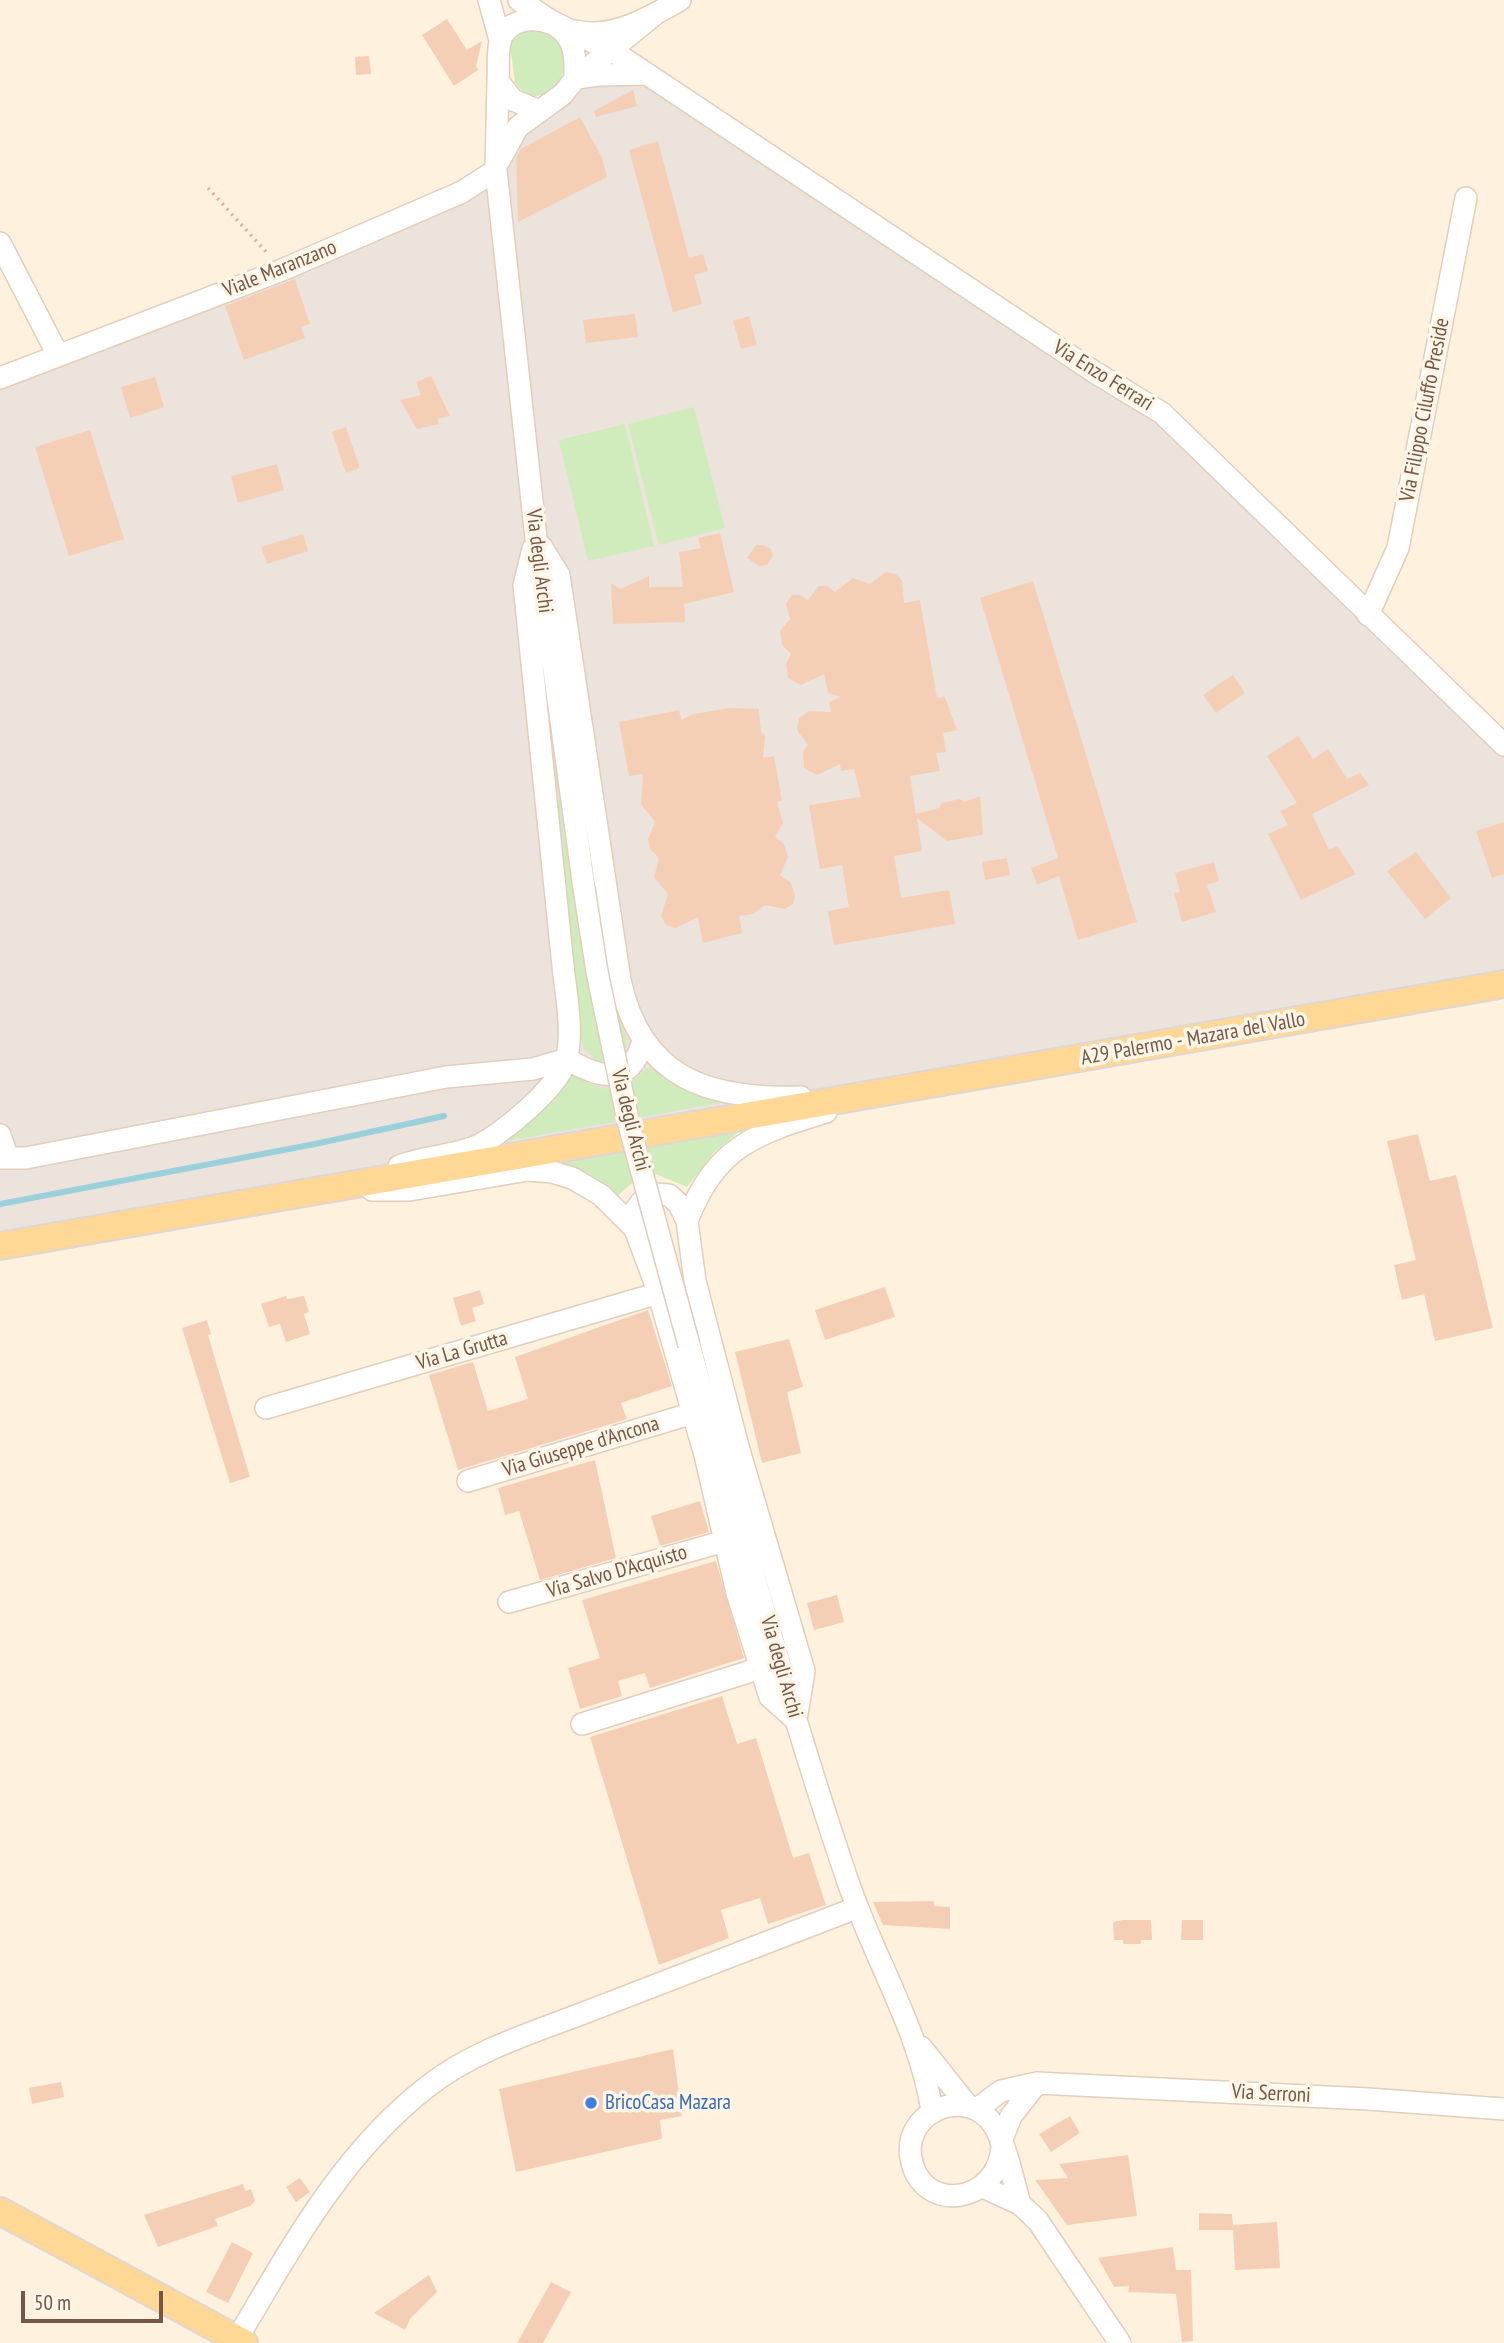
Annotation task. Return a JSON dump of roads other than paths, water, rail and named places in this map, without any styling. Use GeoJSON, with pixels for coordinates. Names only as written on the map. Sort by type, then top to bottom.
{"type":"FeatureCollection","features":[{"type":"Feature","properties":{"kind":"main road","name":"A29 Palermo - Mazara del Vallo"},"geometry":{"type":"LineString","coordinates":[[0,1246],[208,1208],[328,1191],[1504,984]]}},
{"type":"Feature","properties":{"kind":"main road"},"geometry":{"type":"LineString","coordinates":[[0,2211],[230,2339]]}},
{"type":"Feature","properties":{"kind":"street"},"geometry":{"type":"LineString","coordinates":[[489,0],[500,40],[498,81],[513,100],[537,110]]}},
{"type":"Feature","properties":{"kind":"street"},"geometry":{"type":"LineString","coordinates":[[519,0],[551,21],[568,37],[575,58],[575,79]]}},
{"type":"Feature","properties":{"kind":"street"},"geometry":{"type":"LineString","coordinates":[[496,170],[506,144],[518,127],[537,110],[563,94],[575,79],[654,15],[680,0]]}},
{"type":"Feature","properties":{"kind":"street"},"geometry":{"type":"LineString","coordinates":[[500,40],[516,24],[530,19],[551,21],[593,33],[612,30],[654,15]]}},
{"type":"Feature","properties":{"kind":"street","name":"Via Enzo Ferrari"},"geometry":{"type":"LineString","coordinates":[[551,21],[610,51],[647,74],[1084,366],[1162,413],[1368,615],[1503,742]]}},
{"type":"Feature","properties":{"kind":"street"},"geometry":{"type":"LineString","coordinates":[[575,79],[598,75],[647,74]]}},
{"type":"Feature","properties":{"kind":"street","name":"Via degli Archi"},"geometry":{"type":"LineString","coordinates":[[498,81],[496,170],[536,538],[597,972],[629,1125],[796,1720],[856,1908],[913,2037],[927,2082],[932,2111]]}},
{"type":"Feature","properties":{"kind":"street","name":"Viale Maranzano"},"geometry":{"type":"LineString","coordinates":[[0,378],[282,270],[462,192],[496,170]]}},
{"type":"Feature","properties":{"kind":"street","name":"Via Filippo Ciluffo Preside"},"geometry":{"type":"LineString","coordinates":[[1368,615],[1398,548],[1466,198]]}},
{"type":"Feature","properties":{"kind":"street"},"geometry":{"type":"LineString","coordinates":[[0,243],[58,355]]}},
{"type":"Feature","properties":{"kind":"street"},"geometry":{"type":"LineString","coordinates":[[536,538],[559,575],[620,980],[626,1009],[643,1041],[674,1072],[709,1089],[735,1095],[758,1098],[883,1093]]}},
{"type":"Feature","properties":{"kind":"street"},"geometry":{"type":"LineString","coordinates":[[328,1191],[406,1163],[473,1147],[515,1122],[538,1099],[567,1059],[569,1026],[564,966],[524,586],[536,538]]}},
{"type":"Feature","properties":{"kind":"street"},"geometry":{"type":"LineString","coordinates":[[0,1135],[4,1157],[26,1158],[446,1077],[533,1069],[567,1059],[590,1073],[613,1075],[629,1068],[638,1059],[643,1041]]}},
{"type":"Feature","properties":{"kind":"street"},"geometry":{"type":"LineString","coordinates":[[688,1221],[711,1173],[739,1146],[770,1130],[883,1093]]}},
{"type":"Feature","properties":{"kind":"street"},"geometry":{"type":"LineString","coordinates":[[328,1191],[410,1190],[528,1170],[552,1172],[572,1178],[601,1195],[635,1229]]}},
{"type":"Feature","properties":{"kind":"street"},"geometry":{"type":"LineString","coordinates":[[655,1194],[669,1195],[679,1204],[688,1221],[695,1281],[739,1450],[804,1671],[796,1720],[770,1698],[659,1293],[635,1229],[636,1209],[643,1200],[655,1194]]}},
{"type":"Feature","properties":{"kind":"street","name":"Via La Grutta"},"geometry":{"type":"LineString","coordinates":[[266,1408],[659,1293]]}},
{"type":"Feature","properties":{"kind":"street","name":"Via Giuseppe d'Ancona"},"geometry":{"type":"LineString","coordinates":[[468,1481],[693,1413]]}},
{"type":"Feature","properties":{"kind":"street","name":"Via Salvo D'Acquisto"},"geometry":{"type":"LineString","coordinates":[[509,1602],[725,1541]]}},
{"type":"Feature","properties":{"kind":"street"},"geometry":{"type":"LineString","coordinates":[[582,1724],[761,1668]]}},
{"type":"Feature","properties":{"kind":"street"},"geometry":{"type":"LineString","coordinates":[[230,2339],[299,2232],[341,2174],[372,2138],[427,2086],[489,2050],[856,1908]]}},
{"type":"Feature","properties":{"kind":"street","name":"Via degli Archi"},"geometry":{"type":"LineString","coordinates":[[913,2037],[972,2108]]}},
{"type":"Feature","properties":{"kind":"street"},"geometry":{"type":"LineString","coordinates":[[1037,2083],[1011,2116],[1001,2144],[998,2169],[983,2187],[964,2195],[943,2194],[933,2190],[918,2176],[913,2167],[910,2146],[917,2126],[932,2111],[949,2105],[972,2108],[991,2121],[1001,2144],[1020,2204],[1060,2250],[1120,2343]]}},
{"type":"Feature","properties":{"kind":"street","name":"Via Serroni"},"geometry":{"type":"LineString","coordinates":[[972,2108],[1001,2091],[1037,2083],[1368,2099],[1504,2109]]}},
{"type":"Feature","properties":{"kind":"street"},"geometry":{"type":"LineString","coordinates":[[983,2187],[1020,2204]]}},
{"type":"Feature","properties":{"kind":"waterway"},"geometry":{"type":"LineString","coordinates":[[0,1204],[315,1144],[444,1116]]}},
{"type":"Feature","properties":{"kind":"place","name":"BricoCasa Mazara"},"geometry":{"type":"Point","coordinates":[591,2103]}}]}
